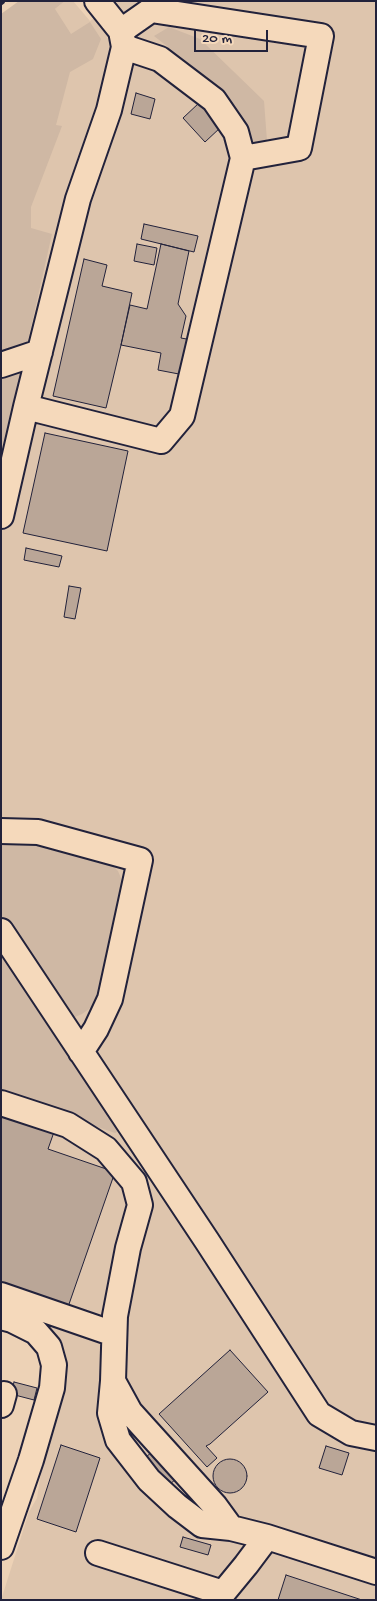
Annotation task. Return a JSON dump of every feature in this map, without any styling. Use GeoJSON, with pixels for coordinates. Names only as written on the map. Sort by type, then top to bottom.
{"type":"FeatureCollection","features":[{"type":"Feature","properties":{"kind":"lane"},"geometry":{"type":"LineString","coordinates":[[26,407],[161,441],[182,416],[243,158],[236,132],[214,100],[160,59],[122,39],[97,1]]}},
{"type":"Feature","properties":{"kind":"lane"},"geometry":{"type":"LineString","coordinates":[[1,516],[78,199],[109,110],[122,39],[151,10],[320,36],[300,148],[243,158]]}},
{"type":"Feature","properties":{"kind":"lane"},"geometry":{"type":"LineString","coordinates":[[1,364],[40,352]]}},
{"type":"Feature","properties":{"kind":"lane"},"geometry":{"type":"LineString","coordinates":[[1,832],[38,832],[140,860],[110,998],[96,1029],[81,1052]]}},
{"type":"Feature","properties":{"kind":"lane"},"geometry":{"type":"LineString","coordinates":[[1,932],[319,1414],[351,1433],[376,1438]]}},
{"type":"Feature","properties":{"kind":"lane"},"geometry":{"type":"LineString","coordinates":[[1,1103],[68,1125],[106,1149],[134,1182],[140,1205],[128,1248],[115,1316],[110,1413],[118,1440],[149,1480],[177,1506],[202,1525],[231,1528],[267,1537],[376,1572]]}},
{"type":"Feature","properties":{"kind":"lane"},"geometry":{"type":"LineString","coordinates":[[1,1295],[114,1334]]}},
{"type":"Feature","properties":{"kind":"lane"},"geometry":{"type":"LineString","coordinates":[[1,1317],[12,1320],[36,1332],[48,1347],[54,1365],[52,1388],[34,1451],[1,1547]]}},
{"type":"Feature","properties":{"kind":"lane"},"geometry":{"type":"LineString","coordinates":[[113,1381],[130,1412],[215,1506],[231,1528]]}},
{"type":"Feature","properties":{"kind":"lane"},"geometry":{"type":"LineString","coordinates":[[98,1553],[223,1593],[267,1537]]}},
{"type":"Feature","properties":{"kind":"path"},"geometry":{"type":"LineString","coordinates":[[1,4],[5,1]]}},
{"type":"Feature","properties":{"kind":"shaded area"},"geometry":{"type":"Polygon","coordinates":[[[19,1],[65,1],[55,9],[71,34],[90,22],[101,39],[93,59],[70,72],[56,125],[62,126],[31,207],[31,228],[52,234],[1,460],[1,14],[19,1]]]}},
{"type":"Feature","properties":{"kind":"shaded area"},"geometry":{"type":"Polygon","coordinates":[[[65,1],[73,1],[90,21],[119,1],[376,1],[376,1600],[1,1600],[29,1512],[37,1498],[50,1416],[66,1364],[62,1342],[46,1324],[21,1312],[1,1306],[1,82],[55,9],[65,1]]]}},
{"type":"Feature","properties":{"kind":"shaded area"},"geometry":{"type":"Polygon","coordinates":[[[169,27],[200,39],[264,101],[267,141],[255,146],[242,118],[190,64],[154,36],[169,27]]]}},
{"type":"Feature","properties":{"kind":"shaded area"},"geometry":{"type":"Polygon","coordinates":[[[1,843],[29,843],[108,861],[118,871],[123,883],[100,996],[93,1006],[82,1014],[70,1019],[1,936],[1,843]]]}},
{"type":"Feature","properties":{"kind":"shaded area"},"geometry":{"type":"Polygon","coordinates":[[[1,945],[123,1129],[115,1133],[1,1093],[1,945]]]}},
{"type":"Feature","properties":{"kind":"building"},"geometry":{"type":"Polygon","coordinates":[[[136,93],[155,99],[150,119],[131,114],[136,93]]]}},
{"type":"Feature","properties":{"kind":"building"},"geometry":{"type":"Polygon","coordinates":[[[199,103],[221,127],[205,142],[183,118],[199,103]]]}},
{"type":"Feature","properties":{"kind":"building"},"geometry":{"type":"Polygon","coordinates":[[[144,224],[198,236],[194,252],[141,239],[144,224]]]}},
{"type":"Feature","properties":{"kind":"building"},"geometry":{"type":"Polygon","coordinates":[[[137,244],[157,248],[154,265],[134,261],[137,244]]]}},
{"type":"Feature","properties":{"kind":"building"},"geometry":{"type":"Polygon","coordinates":[[[161,244],[189,251],[178,304],[186,316],[181,338],[192,340],[184,375],[158,370],[161,353],[121,345],[130,305],[147,309],[161,244]]]}},
{"type":"Feature","properties":{"kind":"building"},"geometry":{"type":"Polygon","coordinates":[[[84,259],[107,265],[102,286],[132,293],[106,408],[53,396],[84,259]]]}},
{"type":"Feature","properties":{"kind":"building"},"geometry":{"type":"Polygon","coordinates":[[[45,433],[128,451],[107,551],[23,533],[45,433]]]}},
{"type":"Feature","properties":{"kind":"building"},"geometry":{"type":"Polygon","coordinates":[[[26,548],[62,556],[59,567],[24,560],[26,548]]]}},
{"type":"Feature","properties":{"kind":"building"},"geometry":{"type":"Polygon","coordinates":[[[69,586],[81,588],[75,619],[64,617],[69,586]]]}},
{"type":"Feature","properties":{"kind":"building"},"geometry":{"type":"Polygon","coordinates":[[[1,1114],[54,1132],[48,1149],[115,1172],[68,1307],[1,1283],[1,1114]]]}},
{"type":"Feature","properties":{"kind":"building"},"geometry":{"type":"Polygon","coordinates":[[[230,1350],[268,1392],[206,1446],[217,1458],[207,1467],[159,1414],[230,1350]]]}},
{"type":"Feature","properties":{"kind":"building"},"geometry":{"type":"Polygon","coordinates":[[[14,1382],[37,1388],[34,1400],[11,1394],[14,1382]]]}},
{"type":"Feature","properties":{"kind":"building"},"geometry":{"type":"Polygon","coordinates":[[[61,1445],[100,1458],[76,1532],[37,1519],[61,1445]]]}},
{"type":"Feature","properties":{"kind":"building"},"geometry":{"type":"Polygon","coordinates":[[[326,1446],[349,1453],[342,1475],[319,1468],[326,1446]]]}},
{"type":"Feature","properties":{"kind":"building"},"geometry":{"type":"Polygon","coordinates":[[[155,1449],[178,1477],[168,1486],[144,1459],[155,1449]]]}},
{"type":"Feature","properties":{"kind":"building"},"geometry":{"type":"Polygon","coordinates":[[[230,1459],[242,1464],[247,1476],[242,1488],[230,1493],[218,1488],[213,1476],[218,1464],[230,1459]]]}},
{"type":"Feature","properties":{"kind":"building"},"geometry":{"type":"Polygon","coordinates":[[[183,1537],[211,1545],[208,1555],[180,1547],[183,1537]]]}},
{"type":"Feature","properties":{"kind":"building"},"geometry":{"type":"Polygon","coordinates":[[[286,1575],[362,1600],[278,1600],[286,1575]]]}}]}
